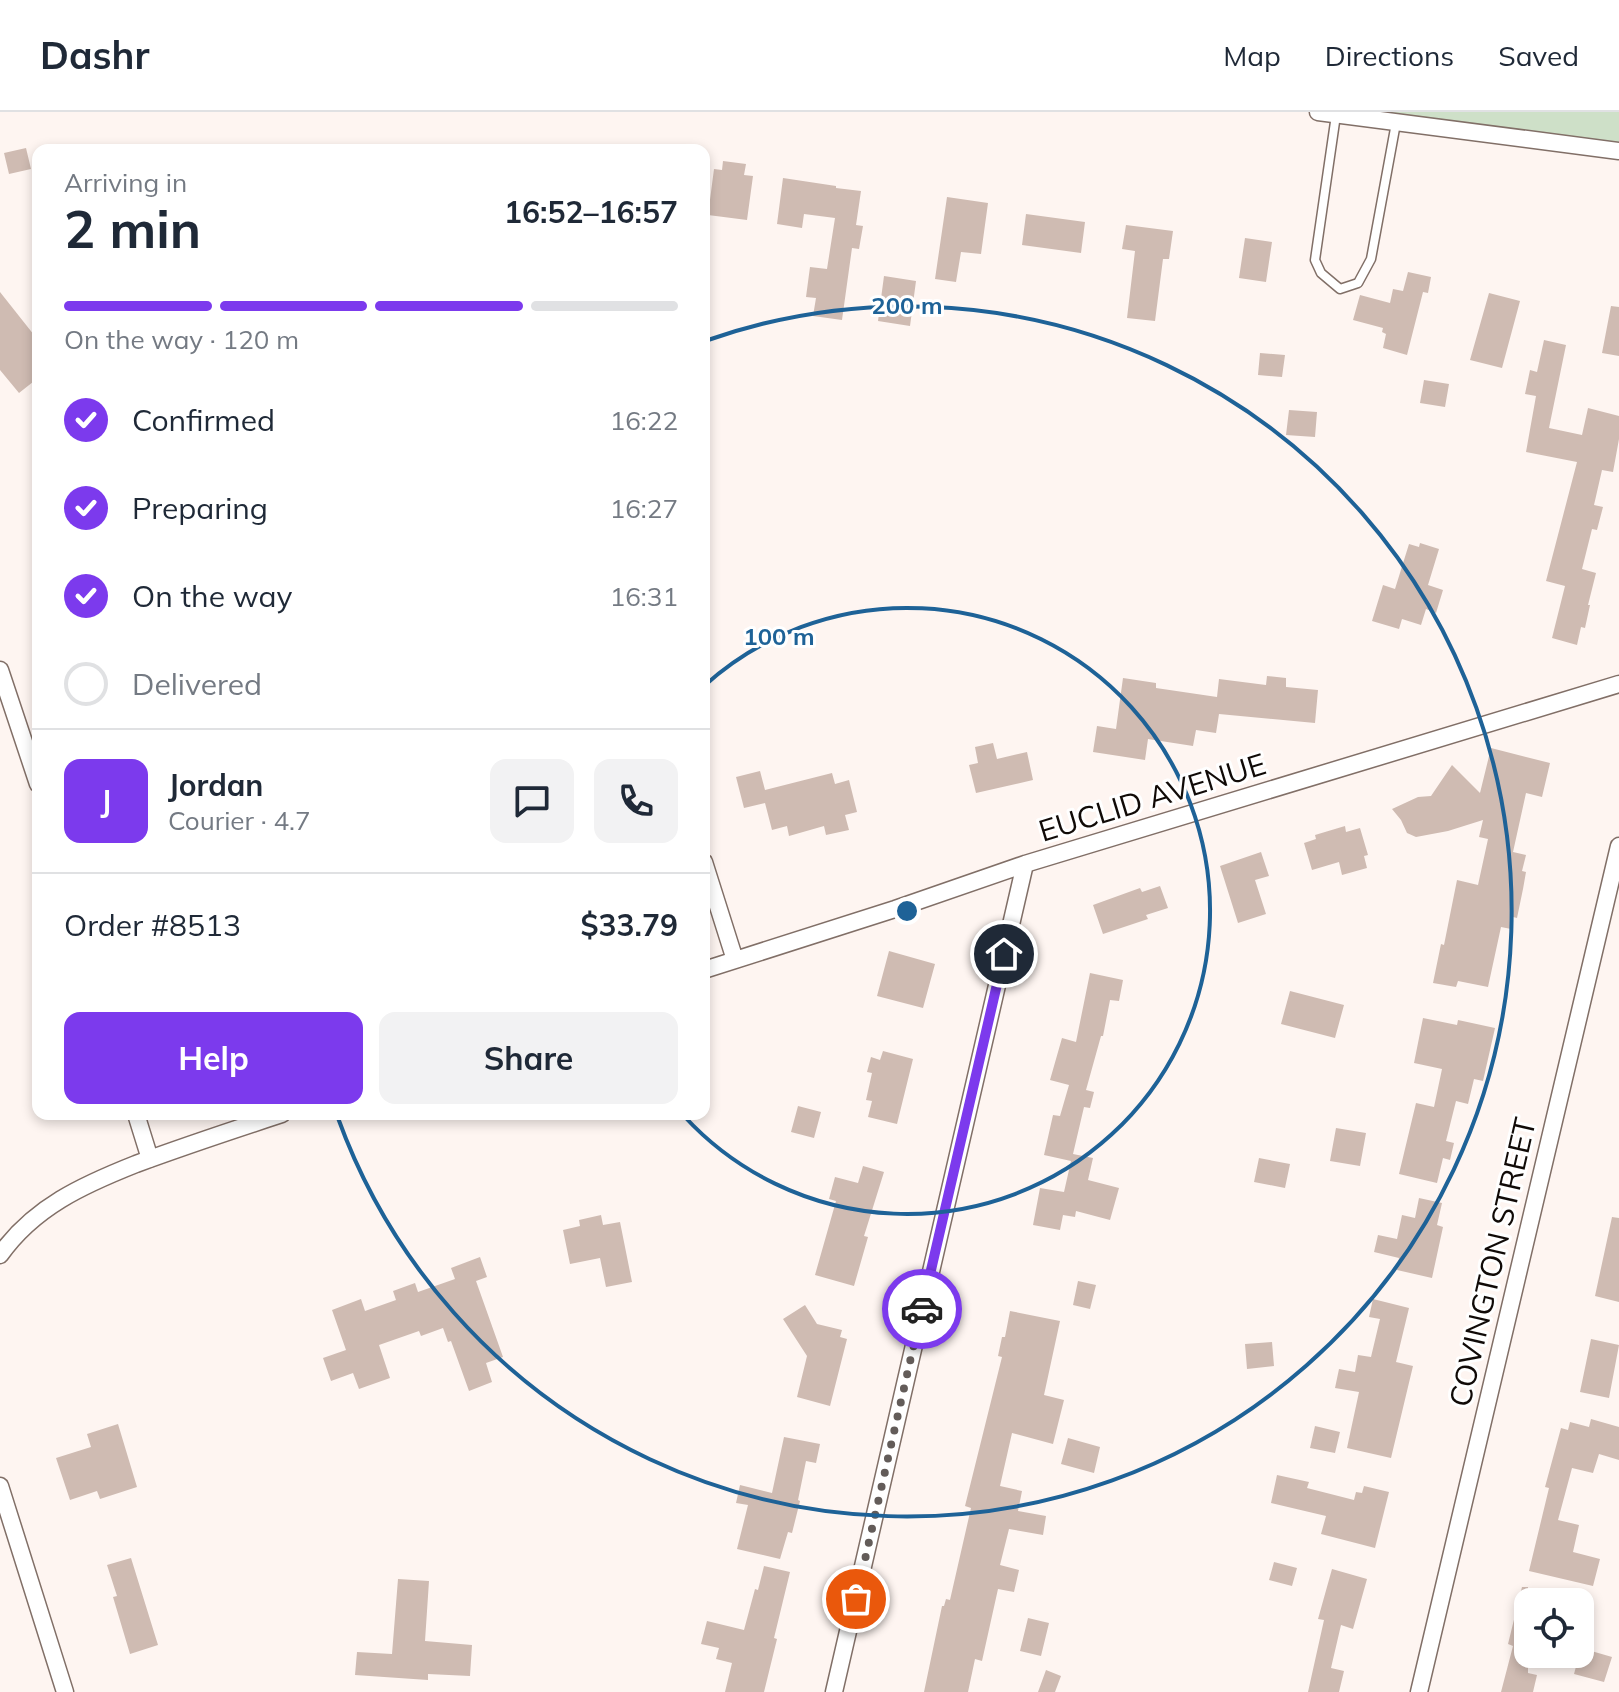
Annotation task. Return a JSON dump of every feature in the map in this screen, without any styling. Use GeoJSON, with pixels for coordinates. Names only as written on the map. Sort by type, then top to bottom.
{"type":"FeatureCollection","features":[{"type":"Feature","properties":{"kind":"street"},"geometry":{"type":"LineString","coordinates":[[1318,112],[1619,151]]}},
{"type":"Feature","properties":{"kind":"street"},"geometry":{"type":"LineString","coordinates":[[0,670],[32,766]]}},
{"type":"Feature","properties":{"kind":"street","name":"EUCLID AVENUE"},"geometry":{"type":"LineString","coordinates":[[710,968],[1025,864],[1619,684]]}},
{"type":"Feature","properties":{"kind":"street","name":"COVINGTON STREET"},"geometry":{"type":"LineString","coordinates":[[1419,1692],[1619,846]]}},
{"type":"Feature","properties":{"kind":"street"},"geometry":{"type":"LineString","coordinates":[[834,1692],[1025,864]]}},
{"type":"Feature","properties":{"kind":"street"},"geometry":{"type":"LineString","coordinates":[[710,881],[735,960]]}},
{"type":"Feature","properties":{"kind":"street"},"geometry":{"type":"LineString","coordinates":[[138,1120],[150,1159]]}},
{"type":"Feature","properties":{"kind":"street"},"geometry":{"type":"LineString","coordinates":[[0,1255],[31,1220],[66,1194],[168,1151],[264,1120]]}},
{"type":"Feature","properties":{"kind":"street"},"geometry":{"type":"LineString","coordinates":[[0,1486],[65,1692]]}},
{"type":"Feature","properties":{"kind":"lane"},"geometry":{"type":"LineString","coordinates":[[1336,114],[1315,260],[1321,273],[1340,289],[1358,283],[1371,259],[1396,123]]}},
{"type":"Feature","properties":{"kind":"green space"},"geometry":{"type":"Polygon","coordinates":[[[1342,112],[1619,112],[1619,151],[1342,112]]]}},
{"type":"Feature","properties":{"kind":"building"},"geometry":{"type":"Polygon","coordinates":[[[26,148],[31,169],[9,174],[4,153],[26,148]]]}},
{"type":"Feature","properties":{"kind":"building"},"geometry":{"type":"Polygon","coordinates":[[[723,161],[746,164],[744,175],[753,176],[747,220],[710,215],[714,169],[722,170],[723,161]]]}},
{"type":"Feature","properties":{"kind":"building"},"geometry":{"type":"Polygon","coordinates":[[[783,178],[861,191],[856,225],[863,226],[859,249],[852,248],[842,320],[813,316],[816,298],[806,297],[810,267],[827,269],[835,218],[804,214],[802,228],[777,224],[783,178]]]}},
{"type":"Feature","properties":{"kind":"building"},"geometry":{"type":"Polygon","coordinates":[[[947,197],[988,203],[981,254],[961,252],[956,282],[935,279],[947,197]]]}},
{"type":"Feature","properties":{"kind":"building"},"geometry":{"type":"Polygon","coordinates":[[[1026,214],[1085,222],[1081,253],[1022,245],[1026,214]]]}},
{"type":"Feature","properties":{"kind":"building"},"geometry":{"type":"Polygon","coordinates":[[[1126,225],[1173,231],[1169,259],[1163,259],[1155,321],[1127,318],[1135,251],[1122,249],[1126,225]]]}},
{"type":"Feature","properties":{"kind":"building"},"geometry":{"type":"Polygon","coordinates":[[[1245,238],[1272,242],[1266,282],[1239,278],[1245,238]]]}},
{"type":"Feature","properties":{"kind":"building"},"geometry":{"type":"Polygon","coordinates":[[[1408,272],[1431,277],[1428,293],[1423,292],[1407,355],[1383,348],[1386,334],[1382,332],[1383,328],[1353,320],[1360,295],[1390,303],[1393,289],[1403,291],[1408,272]]]}},
{"type":"Feature","properties":{"kind":"building"},"geometry":{"type":"Polygon","coordinates":[[[884,276],[916,281],[910,326],[878,321],[884,276]]]}},
{"type":"Feature","properties":{"kind":"building"},"geometry":{"type":"Polygon","coordinates":[[[0,292],[32,332],[32,383],[19,393],[0,370],[0,292]]]}},
{"type":"Feature","properties":{"kind":"building"},"geometry":{"type":"Polygon","coordinates":[[[1489,293],[1520,301],[1502,368],[1470,360],[1489,293]]]}},
{"type":"Feature","properties":{"kind":"building"},"geometry":{"type":"Polygon","coordinates":[[[1611,306],[1619,307],[1619,356],[1602,353],[1611,306]]]}},
{"type":"Feature","properties":{"kind":"building"},"geometry":{"type":"Polygon","coordinates":[[[1544,340],[1566,345],[1549,428],[1582,435],[1588,408],[1619,416],[1619,439],[1613,472],[1602,470],[1594,505],[1603,507],[1597,530],[1592,529],[1582,569],[1596,573],[1585,628],[1581,627],[1577,645],[1552,638],[1565,586],[1546,581],[1577,462],[1526,452],[1536,396],[1525,394],[1530,370],[1537,372],[1544,340]]]}},
{"type":"Feature","properties":{"kind":"building"},"geometry":{"type":"Polygon","coordinates":[[[1260,353],[1285,355],[1282,377],[1258,375],[1260,353]]]}},
{"type":"Feature","properties":{"kind":"building"},"geometry":{"type":"Polygon","coordinates":[[[1424,380],[1449,384],[1445,407],[1420,403],[1424,380]]]}},
{"type":"Feature","properties":{"kind":"building"},"geometry":{"type":"Polygon","coordinates":[[[1289,410],[1317,412],[1315,437],[1286,435],[1289,410]]]}},
{"type":"Feature","properties":{"kind":"building"},"geometry":{"type":"Polygon","coordinates":[[[1420,543],[1439,549],[1428,585],[1443,590],[1436,613],[1426,609],[1421,625],[1402,619],[1399,629],[1372,621],[1383,585],[1395,589],[1409,544],[1419,547],[1420,543]]]}},
{"type":"Feature","properties":{"kind":"building"},"geometry":{"type":"Polygon","coordinates":[[[1267,676],[1286,678],[1286,687],[1318,690],[1315,723],[1219,714],[1216,733],[1196,730],[1193,746],[1148,739],[1145,760],[1093,752],[1097,726],[1116,729],[1123,678],[1156,683],[1156,688],[1217,697],[1219,679],[1266,685],[1267,676]]]}},
{"type":"Feature","properties":{"kind":"building"},"geometry":{"type":"Polygon","coordinates":[[[993,743],[997,759],[1027,752],[1033,780],[976,793],[969,765],[978,763],[975,747],[993,743]]]}},
{"type":"Feature","properties":{"kind":"building"},"geometry":{"type":"Polygon","coordinates":[[[1491,748],[1550,763],[1542,797],[1526,793],[1513,852],[1526,855],[1522,871],[1526,872],[1517,918],[1513,917],[1511,929],[1501,927],[1488,987],[1458,981],[1456,987],[1433,983],[1457,880],[1478,885],[1488,839],[1479,837],[1483,820],[1416,837],[1407,833],[1392,809],[1418,797],[1431,796],[1452,765],[1480,793],[1491,748]]]}},
{"type":"Feature","properties":{"kind":"building"},"geometry":{"type":"Polygon","coordinates":[[[760,771],[765,790],[832,773],[835,784],[849,780],[857,812],[845,815],[849,830],[826,835],[824,826],[789,836],[787,826],[772,830],[765,803],[744,808],[736,777],[760,771]]]}},
{"type":"Feature","properties":{"kind":"building"},"geometry":{"type":"Polygon","coordinates":[[[1345,826],[1346,832],[1360,828],[1368,855],[1364,856],[1367,868],[1342,875],[1339,862],[1312,870],[1304,843],[1316,839],[1315,835],[1345,826]]]}},
{"type":"Feature","properties":{"kind":"building"},"geometry":{"type":"Polygon","coordinates":[[[1261,852],[1269,876],[1255,880],[1266,914],[1238,923],[1220,866],[1261,852]]]}},
{"type":"Feature","properties":{"kind":"building"},"geometry":{"type":"Polygon","coordinates":[[[1160,886],[1168,908],[1146,915],[1148,919],[1103,934],[1093,905],[1140,888],[1142,892],[1160,886]]]}},
{"type":"Feature","properties":{"kind":"building"},"geometry":{"type":"Polygon","coordinates":[[[889,951],[935,964],[923,1008],[877,996],[889,951]]]}},
{"type":"Feature","properties":{"kind":"building"},"geometry":{"type":"Polygon","coordinates":[[[1090,973],[1123,980],[1119,1001],[1110,1000],[1103,1036],[1086,1090],[1094,1092],[1090,1108],[1084,1107],[1073,1154],[1093,1158],[1088,1180],[1119,1188],[1110,1220],[1076,1211],[1075,1217],[1063,1215],[1060,1230],[1033,1225],[1040,1188],[1064,1192],[1071,1161],[1044,1155],[1053,1115],[1060,1116],[1069,1085],[1050,1080],[1062,1038],[1076,1042],[1090,973]]]}},
{"type":"Feature","properties":{"kind":"building"},"geometry":{"type":"Polygon","coordinates":[[[1290,991],[1344,1005],[1335,1038],[1281,1024],[1290,991]]]}},
{"type":"Feature","properties":{"kind":"building"},"geometry":{"type":"Polygon","coordinates":[[[1423,1018],[1457,1025],[1458,1020],[1495,1028],[1483,1081],[1474,1079],[1468,1104],[1456,1101],[1446,1141],[1454,1143],[1450,1160],[1443,1158],[1437,1183],[1399,1174],[1416,1103],[1434,1107],[1442,1069],[1414,1063],[1423,1018]]]}},
{"type":"Feature","properties":{"kind":"building"},"geometry":{"type":"Polygon","coordinates":[[[883,1051],[913,1059],[897,1124],[868,1117],[872,1101],[866,1100],[872,1073],[867,1072],[871,1057],[880,1060],[883,1051]]]}},
{"type":"Feature","properties":{"kind":"building"},"geometry":{"type":"Polygon","coordinates":[[[798,1106],[821,1112],[814,1138],[791,1132],[798,1106]]]}},
{"type":"Feature","properties":{"kind":"building"},"geometry":{"type":"Polygon","coordinates":[[[1336,1128],[1366,1133],[1360,1166],[1330,1161],[1336,1128]]]}},
{"type":"Feature","properties":{"kind":"building"},"geometry":{"type":"Polygon","coordinates":[[[1259,1158],[1290,1164],[1285,1188],[1254,1182],[1259,1158]]]}},
{"type":"Feature","properties":{"kind":"building"},"geometry":{"type":"Polygon","coordinates":[[[863,1166],[884,1172],[864,1236],[868,1237],[854,1286],[815,1275],[836,1201],[829,1199],[835,1177],[858,1183],[863,1166]]]}},
{"type":"Feature","properties":{"kind":"building"},"geometry":{"type":"Polygon","coordinates":[[[1419,1198],[1442,1203],[1437,1225],[1443,1227],[1432,1278],[1397,1270],[1399,1258],[1374,1252],[1378,1235],[1397,1239],[1402,1215],[1415,1218],[1419,1198]]]}},
{"type":"Feature","properties":{"kind":"building"},"geometry":{"type":"Polygon","coordinates":[[[601,1215],[603,1225],[620,1222],[632,1282],[606,1287],[600,1258],[570,1264],[563,1230],[580,1226],[579,1220],[601,1215]]]}},
{"type":"Feature","properties":{"kind":"building"},"geometry":{"type":"Polygon","coordinates":[[[1612,1217],[1619,1218],[1619,1302],[1595,1296],[1612,1217]]]}},
{"type":"Feature","properties":{"kind":"building"},"geometry":{"type":"Polygon","coordinates":[[[480,1257],[487,1277],[476,1281],[503,1357],[486,1363],[492,1382],[469,1391],[451,1341],[448,1342],[443,1328],[421,1336],[419,1331],[379,1345],[390,1378],[359,1389],[353,1373],[331,1381],[323,1358],[346,1350],[332,1310],[361,1299],[365,1311],[396,1300],[393,1291],[415,1283],[418,1292],[455,1279],[451,1268],[480,1257]]]}},
{"type":"Feature","properties":{"kind":"building"},"geometry":{"type":"Polygon","coordinates":[[[1078,1281],[1096,1285],[1090,1309],[1073,1305],[1078,1281]]]}},
{"type":"Feature","properties":{"kind":"building"},"geometry":{"type":"Polygon","coordinates":[[[1373,1299],[1409,1308],[1396,1362],[1413,1366],[1391,1458],[1347,1448],[1359,1392],[1335,1388],[1339,1369],[1355,1372],[1358,1355],[1371,1357],[1380,1319],[1369,1317],[1373,1299]]]}},
{"type":"Feature","properties":{"kind":"building"},"geometry":{"type":"Polygon","coordinates":[[[805,1305],[817,1324],[842,1330],[840,1337],[847,1339],[830,1406],[797,1397],[807,1356],[783,1319],[805,1305]]]}},
{"type":"Feature","properties":{"kind":"building"},"geometry":{"type":"Polygon","coordinates":[[[1010,1311],[1060,1321],[1044,1395],[1064,1400],[1053,1444],[1012,1433],[1000,1486],[1022,1491],[1018,1511],[1046,1516],[1043,1535],[1009,1529],[1000,1565],[1019,1570],[1014,1592],[998,1589],[982,1661],[975,1659],[968,1692],[924,1692],[942,1606],[946,1599],[950,1600],[971,1508],[965,1506],[1002,1357],[998,1356],[1010,1311]]]}},
{"type":"Feature","properties":{"kind":"building"},"geometry":{"type":"Polygon","coordinates":[[[1591,1339],[1619,1345],[1609,1398],[1580,1392],[1591,1339]]]}},
{"type":"Feature","properties":{"kind":"building"},"geometry":{"type":"Polygon","coordinates":[[[1272,1342],[1274,1366],[1247,1369],[1245,1344],[1272,1342]]]}},
{"type":"Feature","properties":{"kind":"building"},"geometry":{"type":"Polygon","coordinates":[[[1591,1419],[1619,1427],[1619,1460],[1599,1454],[1593,1473],[1572,1468],[1558,1520],[1579,1525],[1573,1552],[1600,1559],[1593,1586],[1529,1571],[1549,1488],[1545,1487],[1561,1428],[1568,1430],[1570,1422],[1589,1427],[1591,1419]]]}},
{"type":"Feature","properties":{"kind":"building"},"geometry":{"type":"Polygon","coordinates":[[[118,1424],[137,1487],[100,1499],[97,1491],[70,1500],[56,1458],[91,1447],[87,1434],[118,1424]]]}},
{"type":"Feature","properties":{"kind":"building"},"geometry":{"type":"Polygon","coordinates":[[[1315,1426],[1340,1432],[1335,1453],[1310,1448],[1315,1426]]]}},
{"type":"Feature","properties":{"kind":"building"},"geometry":{"type":"Polygon","coordinates":[[[784,1437],[820,1444],[816,1463],[806,1461],[792,1533],[788,1532],[780,1559],[737,1549],[748,1505],[736,1503],[740,1485],[772,1493],[784,1437]]]}},
{"type":"Feature","properties":{"kind":"building"},"geometry":{"type":"Polygon","coordinates":[[[1068,1438],[1100,1447],[1094,1473],[1061,1464],[1068,1438]]]}},
{"type":"Feature","properties":{"kind":"building"},"geometry":{"type":"Polygon","coordinates":[[[1277,1475],[1309,1482],[1307,1488],[1354,1500],[1356,1492],[1362,1493],[1364,1486],[1389,1492],[1375,1548],[1321,1534],[1326,1516],[1271,1503],[1277,1475]]]}},
{"type":"Feature","properties":{"kind":"building"},"geometry":{"type":"Polygon","coordinates":[[[131,1558],[158,1645],[130,1654],[107,1565],[131,1558]]]}},
{"type":"Feature","properties":{"kind":"building"},"geometry":{"type":"Polygon","coordinates":[[[1274,1562],[1297,1568],[1292,1586],[1269,1580],[1274,1562]]]}},
{"type":"Feature","properties":{"kind":"building"},"geometry":{"type":"Polygon","coordinates":[[[764,1566],[790,1572],[764,1692],[725,1692],[732,1663],[716,1659],[719,1648],[701,1644],[707,1621],[744,1630],[764,1566]]]}},
{"type":"Feature","properties":{"kind":"building"},"geometry":{"type":"Polygon","coordinates":[[[1332,1569],[1367,1579],[1353,1629],[1341,1625],[1331,1668],[1344,1671],[1339,1692],[1308,1692],[1324,1620],[1318,1619],[1332,1569]]]}},
{"type":"Feature","properties":{"kind":"building"},"geometry":{"type":"Polygon","coordinates":[[[398,1579],[429,1581],[425,1641],[472,1645],[470,1676],[428,1674],[428,1680],[355,1675],[357,1652],[392,1654],[398,1579]]]}},
{"type":"Feature","properties":{"kind":"building"},"geometry":{"type":"Polygon","coordinates":[[[1028,1618],[1049,1623],[1041,1656],[1020,1651],[1028,1618]]]}},
{"type":"Feature","properties":{"kind":"building"},"geometry":{"type":"Polygon","coordinates":[[[1514,1620],[1514,1668],[1528,1668],[1528,1673],[1537,1675],[1533,1692],[1501,1692],[1513,1646],[1508,1644],[1514,1620]]]}},
{"type":"Feature","properties":{"kind":"building"},"geometry":{"type":"Polygon","coordinates":[[[1594,1652],[1612,1657],[1604,1682],[1574,1674],[1576,1668],[1594,1668],[1594,1652]]]}},
{"type":"Feature","properties":{"kind":"building"},"geometry":{"type":"Polygon","coordinates":[[[1046,1670],[1061,1676],[1055,1692],[1038,1692],[1046,1670]]]}},
{"type":"Feature","properties":{"kind":"way so far"},"geometry":{"type":"LineString","coordinates":[[856,1599],[922,1309]]}},
{"type":"Feature","properties":{"kind":"route"},"geometry":{"type":"LineString","coordinates":[[922,1309],[1004,954]]}}]}
